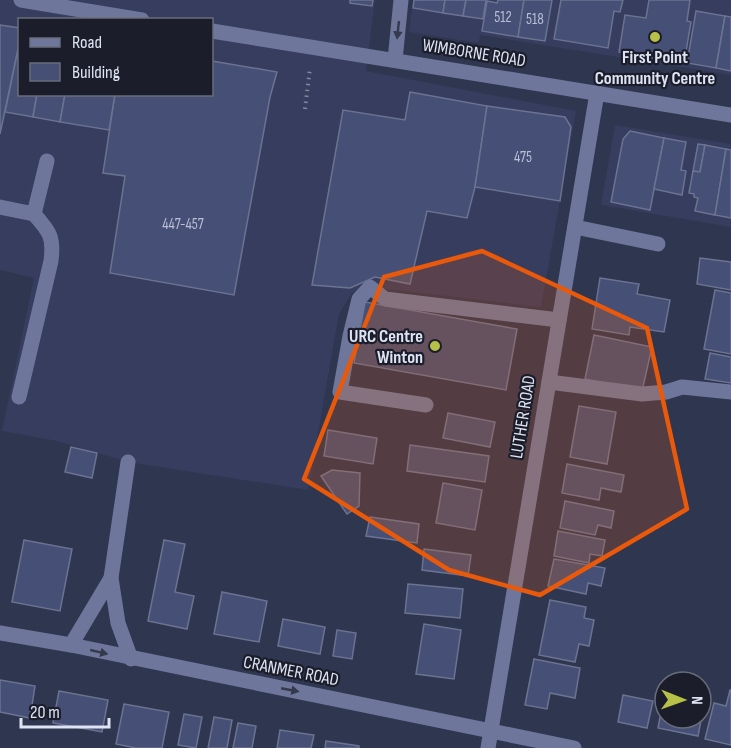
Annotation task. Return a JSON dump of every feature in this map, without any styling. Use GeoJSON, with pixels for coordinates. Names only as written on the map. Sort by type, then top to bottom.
{"type":"FeatureCollection","features":[{"type":"Feature","properties":{"kind":"street"},"geometry":{"type":"LineString","coordinates":[[21,0],[130,18]]}},
{"type":"Feature","properties":{"kind":"street"},"geometry":{"type":"LineString","coordinates":[[395,60],[401,0]]}},
{"type":"Feature","properties":{"kind":"street","name":"WIMBORNE ROAD"},"geometry":{"type":"LineString","coordinates":[[213,31],[731,115]]}},
{"type":"Feature","properties":{"kind":"street","name":"LUTHER ROAD"},"geometry":{"type":"LineString","coordinates":[[488,748],[597,93]]}},
{"type":"Feature","properties":{"kind":"street"},"geometry":{"type":"LineString","coordinates":[[34,214],[47,161]]}},
{"type":"Feature","properties":{"kind":"street"},"geometry":{"type":"LineString","coordinates":[[0,207],[34,214],[48,230],[53,242],[51,261],[19,397]]}},
{"type":"Feature","properties":{"kind":"street"},"geometry":{"type":"LineString","coordinates":[[575,227],[658,244]]}},
{"type":"Feature","properties":{"kind":"street"},"geometry":{"type":"LineString","coordinates":[[426,405],[340,392],[359,299],[370,287],[385,299],[559,320]]}},
{"type":"Feature","properties":{"kind":"street"},"geometry":{"type":"LineString","coordinates":[[549,382],[642,394],[666,392],[682,387],[731,392]]}},
{"type":"Feature","properties":{"kind":"street"},"geometry":{"type":"LineString","coordinates":[[128,462],[111,578],[118,623],[131,658]]}},
{"type":"Feature","properties":{"kind":"street"},"geometry":{"type":"LineString","coordinates":[[71,645],[111,578]]}},
{"type":"Feature","properties":{"kind":"street","name":"CRANMER ROAD"},"geometry":{"type":"LineString","coordinates":[[0,633],[71,645],[574,748]]}},
{"type":"Feature","properties":{"kind":"path"},"geometry":{"type":"LineString","coordinates":[[305,109],[313,47]]}},
{"type":"Feature","properties":{"kind":"highlighted area"},"geometry":{"type":"Polygon","coordinates":[[[482,251],[647,328],[687,509],[540,595],[449,570],[304,479],[384,277],[482,251]]]}},
{"type":"Feature","properties":{"kind":"shaded area"},"geometry":{"type":"Polygon","coordinates":[[[0,0],[375,0],[366,71],[576,111],[541,307],[370,287],[352,293],[339,314],[308,490],[128,462],[57,441],[2,431],[34,278],[0,270],[0,0]]]}},
{"type":"Feature","properties":{"kind":"shaded area"},"geometry":{"type":"Polygon","coordinates":[[[413,0],[731,0],[731,75],[480,35],[479,43],[409,32],[413,0]]]}},
{"type":"Feature","properties":{"kind":"shaded area"},"geometry":{"type":"Polygon","coordinates":[[[615,125],[731,144],[731,227],[601,205],[615,125]]]}},
{"type":"Feature","properties":{"kind":"building"},"geometry":{"type":"Polygon","coordinates":[[[350,0],[373,0],[372,6],[350,3],[350,0]]]}},
{"type":"Feature","properties":{"kind":"building"},"geometry":{"type":"Polygon","coordinates":[[[414,0],[445,0],[443,13],[413,8],[414,0]]]}},
{"type":"Feature","properties":{"kind":"building"},"geometry":{"type":"Polygon","coordinates":[[[445,0],[466,0],[463,16],[443,13],[445,0]]]}},
{"type":"Feature","properties":{"kind":"building"},"geometry":{"type":"Polygon","coordinates":[[[466,0],[486,0],[483,19],[463,16],[466,0]]]}},
{"type":"Feature","properties":{"kind":"building"},"geometry":{"type":"Polygon","coordinates":[[[498,0],[524,0],[518,37],[482,31],[487,1],[497,3],[498,0]]]}},
{"type":"Feature","properties":{"kind":"building"},"geometry":{"type":"Polygon","coordinates":[[[524,0],[552,0],[545,41],[518,37],[524,0]]]}},
{"type":"Feature","properties":{"kind":"building"},"geometry":{"type":"Polygon","coordinates":[[[561,0],[623,0],[620,12],[614,11],[608,48],[554,39],[561,0]]]}},
{"type":"Feature","properties":{"kind":"building","name":"First Point Community Centre"},"geometry":{"type":"Polygon","coordinates":[[[649,0],[690,0],[687,21],[691,22],[684,63],[619,52],[625,15],[646,18],[649,0]]]}},
{"type":"Feature","properties":{"kind":"building"},"geometry":{"type":"Polygon","coordinates":[[[696,11],[725,16],[716,68],[687,63],[696,11]]]}},
{"type":"Feature","properties":{"kind":"building"},"geometry":{"type":"Polygon","coordinates":[[[725,16],[731,17],[731,71],[716,68],[725,16]]]}},
{"type":"Feature","properties":{"kind":"building"},"geometry":{"type":"Polygon","coordinates":[[[0,25],[18,28],[18,49],[0,134],[0,25]]]}},
{"type":"Feature","properties":{"kind":"building"},"geometry":{"type":"Polygon","coordinates":[[[18,50],[18,96],[37,96],[33,117],[5,112],[18,50]]]}},
{"type":"Feature","properties":{"kind":"building"},"geometry":{"type":"Polygon","coordinates":[[[213,61],[277,72],[270,97],[234,295],[110,273],[125,176],[103,173],[115,96],[213,96],[213,61]]]}},
{"type":"Feature","properties":{"kind":"building"},"geometry":{"type":"Polygon","coordinates":[[[410,92],[487,106],[475,187],[467,218],[427,211],[410,284],[375,277],[350,288],[312,285],[343,110],[405,120],[410,92]]]}},
{"type":"Feature","properties":{"kind":"building"},"geometry":{"type":"Polygon","coordinates":[[[37,96],[65,96],[60,122],[33,117],[37,96]]]}},
{"type":"Feature","properties":{"kind":"building"},"geometry":{"type":"Polygon","coordinates":[[[65,96],[115,96],[109,130],[60,122],[65,96]]]}},
{"type":"Feature","properties":{"kind":"building"},"geometry":{"type":"Polygon","coordinates":[[[487,106],[565,117],[571,127],[560,201],[475,187],[487,106]]]}},
{"type":"Feature","properties":{"kind":"building"},"geometry":{"type":"Polygon","coordinates":[[[630,131],[664,138],[650,210],[611,202],[623,139],[630,131]]]}},
{"type":"Feature","properties":{"kind":"building"},"geometry":{"type":"Polygon","coordinates":[[[664,138],[686,142],[681,170],[686,171],[682,195],[654,189],[664,138]]]}},
{"type":"Feature","properties":{"kind":"building"},"geometry":{"type":"Polygon","coordinates":[[[698,144],[705,145],[700,172],[693,171],[698,144]]]}},
{"type":"Feature","properties":{"kind":"building"},"geometry":{"type":"Polygon","coordinates":[[[705,145],[726,149],[715,215],[695,211],[698,198],[689,193],[693,171],[700,172],[705,145]]]}},
{"type":"Feature","properties":{"kind":"building"},"geometry":{"type":"Polygon","coordinates":[[[726,149],[731,150],[731,218],[715,215],[726,149]]]}},
{"type":"Feature","properties":{"kind":"building"},"geometry":{"type":"Polygon","coordinates":[[[700,258],[731,262],[731,290],[697,284],[700,258]]]}},
{"type":"Feature","properties":{"kind":"building"},"geometry":{"type":"Polygon","coordinates":[[[600,278],[639,284],[637,294],[670,300],[664,332],[630,327],[629,335],[592,329],[600,278]]]}},
{"type":"Feature","properties":{"kind":"building"},"geometry":{"type":"Polygon","coordinates":[[[715,290],[731,293],[731,354],[704,349],[715,290]]]}},
{"type":"Feature","properties":{"kind":"building","name":"URC Centre Winton"},"geometry":{"type":"Polygon","coordinates":[[[365,302],[517,329],[506,390],[354,363],[365,302]]]}},
{"type":"Feature","properties":{"kind":"building"},"geometry":{"type":"Polygon","coordinates":[[[594,335],[652,347],[642,391],[585,379],[594,335]]]}},
{"type":"Feature","properties":{"kind":"building"},"geometry":{"type":"Polygon","coordinates":[[[710,353],[731,357],[731,383],[705,379],[710,353]]]}},
{"type":"Feature","properties":{"kind":"building"},"geometry":{"type":"Polygon","coordinates":[[[579,406],[616,412],[607,464],[570,457],[579,406]]]}},
{"type":"Feature","properties":{"kind":"building"},"geometry":{"type":"Polygon","coordinates":[[[448,413],[495,422],[490,447],[443,438],[448,413]]]}},
{"type":"Feature","properties":{"kind":"building"},"geometry":{"type":"Polygon","coordinates":[[[328,430],[377,438],[373,464],[324,456],[328,430]]]}},
{"type":"Feature","properties":{"kind":"building"},"geometry":{"type":"Polygon","coordinates":[[[410,445],[489,456],[485,482],[407,471],[410,445]]]}},
{"type":"Feature","properties":{"kind":"building"},"geometry":{"type":"Polygon","coordinates":[[[71,447],[97,453],[92,478],[65,472],[71,447]]]}},
{"type":"Feature","properties":{"kind":"building"},"geometry":{"type":"Polygon","coordinates":[[[567,464],[624,475],[621,492],[601,488],[599,500],[562,493],[567,464]]]}},
{"type":"Feature","properties":{"kind":"building"},"geometry":{"type":"Polygon","coordinates":[[[332,470],[360,473],[359,506],[347,514],[321,476],[332,470]]]}},
{"type":"Feature","properties":{"kind":"building"},"geometry":{"type":"Polygon","coordinates":[[[443,483],[482,490],[475,530],[436,523],[443,483]]]}},
{"type":"Feature","properties":{"kind":"building"},"geometry":{"type":"Polygon","coordinates":[[[565,501],[614,511],[611,528],[598,525],[595,535],[560,528],[565,501]]]}},
{"type":"Feature","properties":{"kind":"building"},"geometry":{"type":"Polygon","coordinates":[[[370,517],[419,524],[417,543],[366,536],[370,517]]]}},
{"type":"Feature","properties":{"kind":"building"},"geometry":{"type":"Polygon","coordinates":[[[558,531],[605,540],[602,556],[590,554],[589,563],[554,556],[558,531]]]}},
{"type":"Feature","properties":{"kind":"building"},"geometry":{"type":"Polygon","coordinates":[[[24,540],[72,549],[60,611],[12,602],[24,540]]]}},
{"type":"Feature","properties":{"kind":"building"},"geometry":{"type":"Polygon","coordinates":[[[164,540],[185,544],[175,592],[194,596],[187,629],[148,621],[164,540]]]}},
{"type":"Feature","properties":{"kind":"building"},"geometry":{"type":"Polygon","coordinates":[[[424,549],[471,555],[468,576],[422,570],[424,549]]]}},
{"type":"Feature","properties":{"kind":"building"},"geometry":{"type":"Polygon","coordinates":[[[554,559],[605,568],[601,586],[588,583],[586,594],[548,586],[554,559]]]}},
{"type":"Feature","properties":{"kind":"building"},"geometry":{"type":"Polygon","coordinates":[[[408,584],[463,589],[460,618],[405,613],[408,584]]]}},
{"type":"Feature","properties":{"kind":"building"},"geometry":{"type":"Polygon","coordinates":[[[222,592],[267,601],[259,642],[214,634],[222,592]]]}},
{"type":"Feature","properties":{"kind":"building"},"geometry":{"type":"Polygon","coordinates":[[[550,600],[586,607],[584,618],[594,620],[589,646],[579,644],[575,662],[539,655],[550,600]]]}},
{"type":"Feature","properties":{"kind":"building"},"geometry":{"type":"Polygon","coordinates":[[[283,619],[325,627],[320,654],[278,646],[283,619]]]}},
{"type":"Feature","properties":{"kind":"building"},"geometry":{"type":"Polygon","coordinates":[[[424,624],[461,630],[454,679],[416,674],[424,624]]]}},
{"type":"Feature","properties":{"kind":"building"},"geometry":{"type":"Polygon","coordinates":[[[337,630],[356,633],[352,659],[333,656],[337,630]]]}},
{"type":"Feature","properties":{"kind":"building"},"geometry":{"type":"Polygon","coordinates":[[[534,659],[580,668],[575,698],[550,693],[547,709],[525,705],[534,659]]]}},
{"type":"Feature","properties":{"kind":"building"},"geometry":{"type":"Polygon","coordinates":[[[0,680],[35,686],[30,718],[0,712],[0,680]]]}},
{"type":"Feature","properties":{"kind":"building"},"geometry":{"type":"Polygon","coordinates":[[[731,690],[731,745],[705,739],[707,730],[713,730],[714,703],[726,706],[731,690]]]}},
{"type":"Feature","properties":{"kind":"building"},"geometry":{"type":"Polygon","coordinates":[[[59,691],[108,700],[102,732],[53,723],[59,691]]]}},
{"type":"Feature","properties":{"kind":"building"},"geometry":{"type":"Polygon","coordinates":[[[623,695],[653,701],[647,728],[618,722],[623,695]]]}},
{"type":"Feature","properties":{"kind":"building"},"geometry":{"type":"Polygon","coordinates":[[[124,704],[169,712],[162,748],[136,748],[116,744],[124,704]]]}},
{"type":"Feature","properties":{"kind":"building"},"geometry":{"type":"Polygon","coordinates":[[[184,714],[202,717],[196,748],[178,745],[184,714]]]}},
{"type":"Feature","properties":{"kind":"building"},"geometry":{"type":"Polygon","coordinates":[[[214,717],[232,720],[227,748],[208,748],[214,717]]]}},
{"type":"Feature","properties":{"kind":"building"},"geometry":{"type":"Polygon","coordinates":[[[238,723],[256,726],[252,748],[233,748],[238,723]]]}},
{"type":"Feature","properties":{"kind":"building"},"geometry":{"type":"Polygon","coordinates":[[[280,730],[314,735],[311,748],[277,748],[280,730]]]}},
{"type":"Feature","properties":{"kind":"building"},"geometry":{"type":"Polygon","coordinates":[[[668,730],[699,730],[698,736],[668,730]]]}},
{"type":"Feature","properties":{"kind":"building"},"geometry":{"type":"Polygon","coordinates":[[[326,741],[359,746],[359,748],[325,748],[326,741]]]}},
{"type":"Feature","properties":{"kind":"place","name":"First Point Community Centre"},"geometry":{"type":"Point","coordinates":[655,37]}},
{"type":"Feature","properties":{"kind":"place","name":"URC Centre Winton"},"geometry":{"type":"Point","coordinates":[435,346]}}]}
